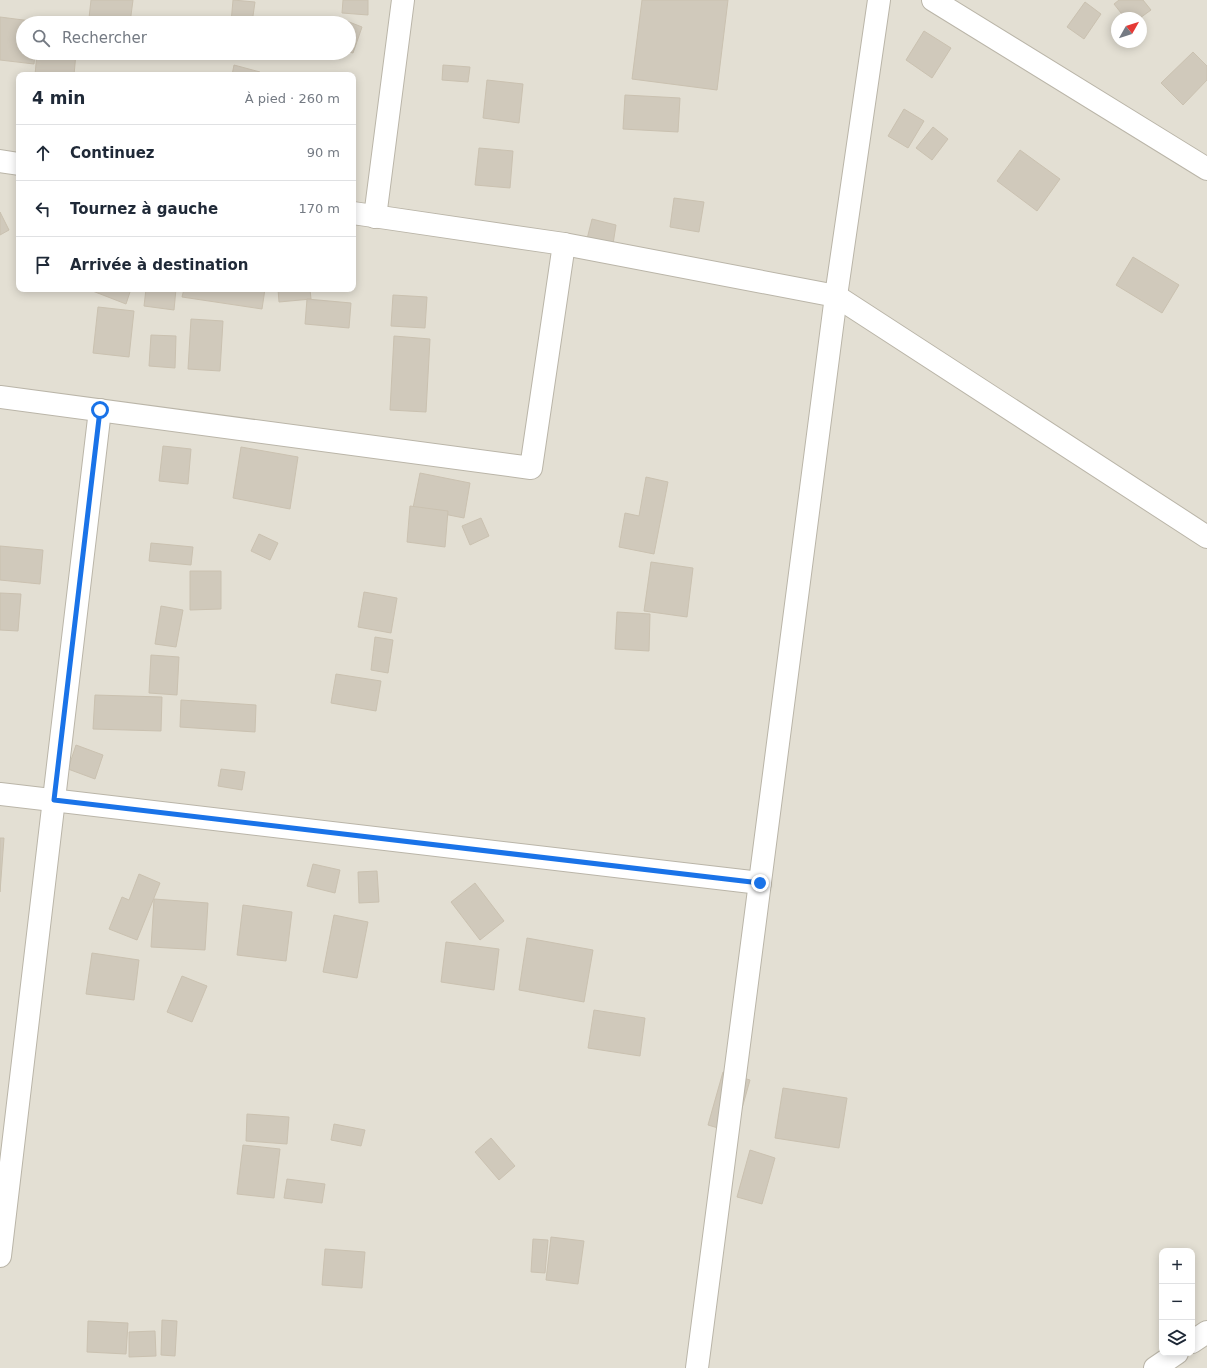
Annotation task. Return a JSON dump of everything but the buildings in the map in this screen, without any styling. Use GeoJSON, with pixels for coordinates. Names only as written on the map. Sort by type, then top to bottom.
{"type":"FeatureCollection","features":[{"type":"Feature","properties":{"kind":"street"},"geometry":{"type":"LineString","coordinates":[[375,216],[403,0]]}},
{"type":"Feature","properties":{"kind":"street"},"geometry":{"type":"LineString","coordinates":[[697,1368],[836,296],[879,0]]}},
{"type":"Feature","properties":{"kind":"street"},"geometry":{"type":"LineString","coordinates":[[945,2],[1207,168]]}},
{"type":"Feature","properties":{"kind":"street"},"geometry":{"type":"LineString","coordinates":[[0,161],[16,164]]}},
{"type":"Feature","properties":{"kind":"street"},"geometry":{"type":"LineString","coordinates":[[356,213],[564,244],[836,296],[1207,537]]}},
{"type":"Feature","properties":{"kind":"street"},"geometry":{"type":"LineString","coordinates":[[0,397],[531,468],[564,244]]}},
{"type":"Feature","properties":{"kind":"street"},"geometry":{"type":"LineString","coordinates":[[0,1256],[100,410]]}},
{"type":"Feature","properties":{"kind":"street"},"geometry":{"type":"LineString","coordinates":[[0,794],[760,883]]}},
{"type":"Feature","properties":{"kind":"street"},"geometry":{"type":"LineString","coordinates":[[1195,1340],[1207,1332]]}},
{"type":"Feature","properties":{"kind":"street"},"geometry":{"type":"LineString","coordinates":[[1155,1368],[1173,1356]]}},
{"type":"Feature","properties":{"kind":"shaded area"},"geometry":{"type":"Polygon","coordinates":[[[0,0],[1207,0],[1207,1368],[0,1368],[0,0]]]}},
{"type":"Feature","properties":{"kind":"route"},"geometry":{"type":"LineString","coordinates":[[100,410],[54,800],[760,883]]}}]}
